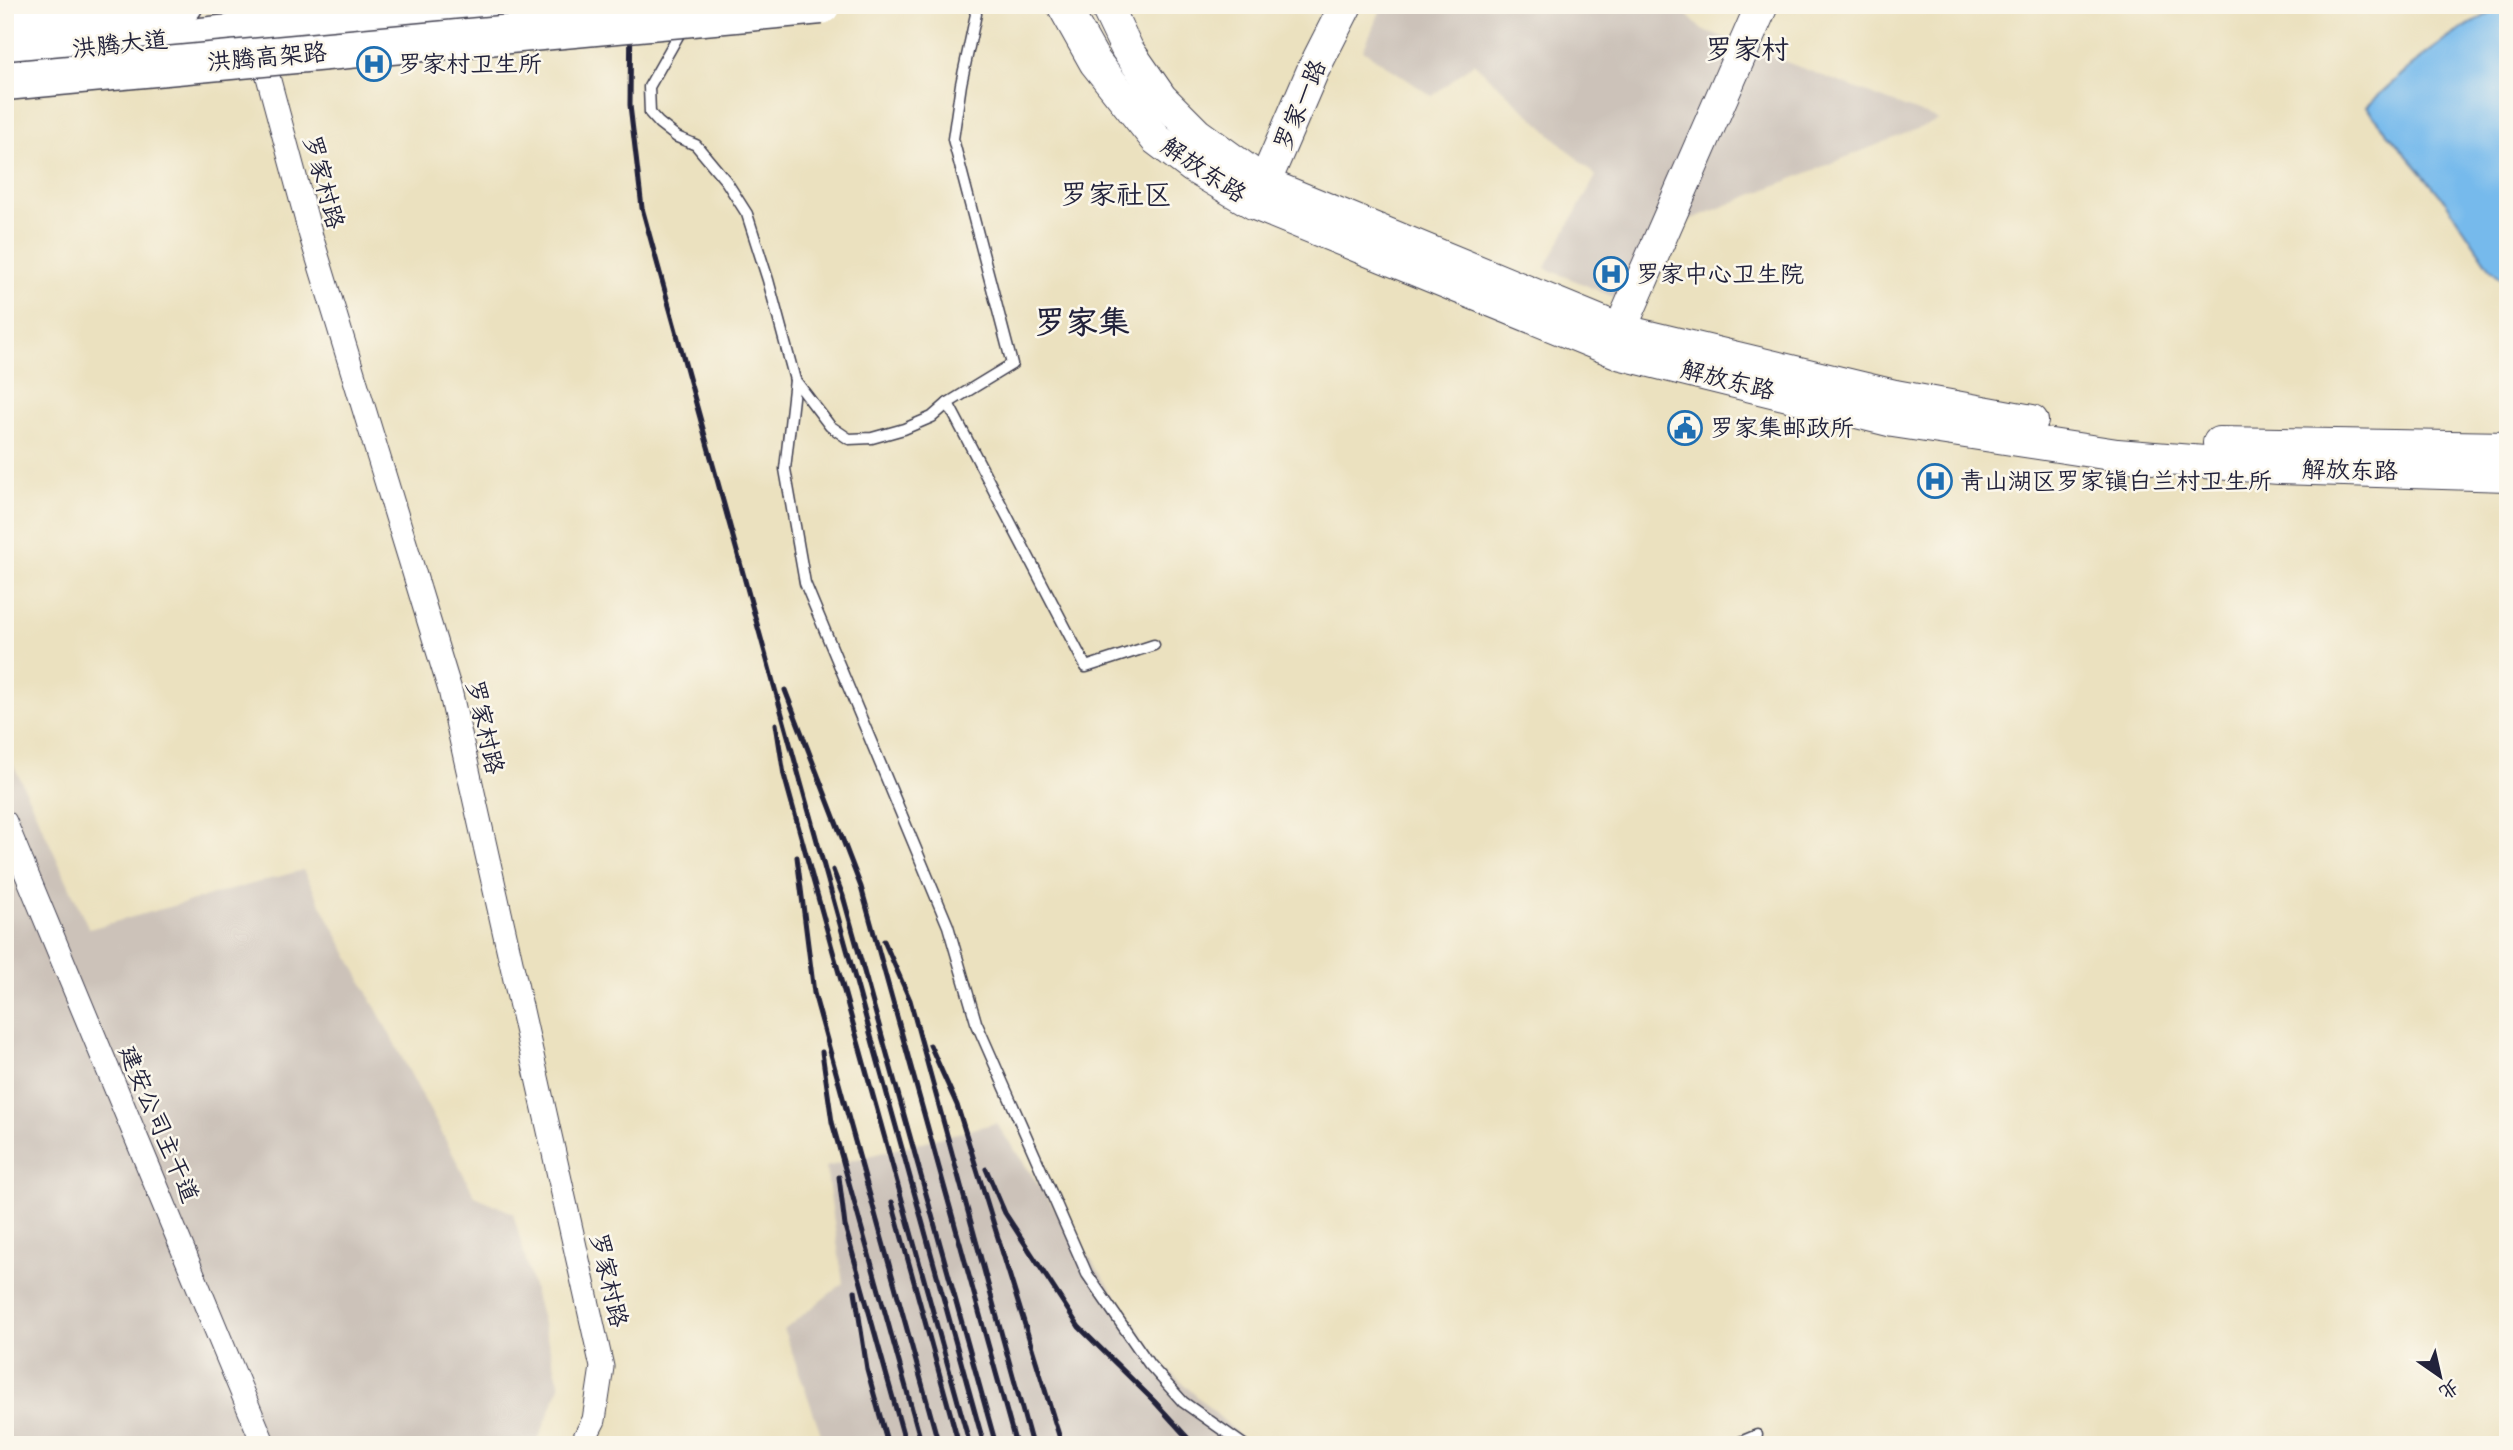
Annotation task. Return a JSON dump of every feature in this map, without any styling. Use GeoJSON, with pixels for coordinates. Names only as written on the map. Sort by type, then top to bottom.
{"type":"FeatureCollection","features":[{"type":"Feature","properties":{"kind":"highway","name":"洪腾高架路"},"geometry":{"type":"LineString","coordinates":[[5,81],[821,5]]}},
{"type":"Feature","properties":{"kind":"main road","name":"洪腾大道"},"geometry":{"type":"LineString","coordinates":[[5,23],[185,5]]}},
{"type":"Feature","properties":{"kind":"main road","name":"洪腾大道"},"geometry":{"type":"LineString","coordinates":[[5,56],[330,22],[653,5]]}},
{"type":"Feature","properties":{"kind":"main road","name":"解放东路"},"geometry":{"type":"LineString","coordinates":[[1063,5],[1095,62],[1156,139],[1193,167],[1620,330],[1895,396],[2109,435],[2248,444],[2508,448]]}},
{"type":"Feature","properties":{"kind":"main road","name":"解放东路"},"geometry":{"type":"LineString","coordinates":[[1106,5],[1127,49],[1161,98],[1261,194],[1622,354],[1893,421],[2117,455],[2279,468],[2508,475]]}},
{"type":"Feature","properties":{"kind":"main road","name":"罗家一路"},"geometry":{"type":"LineString","coordinates":[[1261,194],[1313,70],[1346,5]]}},
{"type":"Feature","properties":{"kind":"main road"},"geometry":{"type":"LineString","coordinates":[[1620,330],[1762,5]]}},
{"type":"Feature","properties":{"kind":"street","name":"罗家村路"},"geometry":{"type":"LineString","coordinates":[[256,30],[311,236],[453,703],[602,1367],[594,1420],[581,1445]]}},
{"type":"Feature","properties":{"kind":"street","name":"建安公司主干道"},"geometry":{"type":"LineString","coordinates":[[5,822],[264,1445]]}},
{"type":"Feature","properties":{"kind":"lane"},"geometry":{"type":"LineString","coordinates":[[795,380],[830,426],[849,439],[872,438],[932,417],[948,403],[1012,364],[953,139],[961,83],[976,15],[973,5]]}},
{"type":"Feature","properties":{"kind":"lane"},"geometry":{"type":"LineString","coordinates":[[683,27],[649,88],[650,113],[677,136],[696,145],[726,181],[747,214],[795,380],[785,469],[805,583],[948,926],[976,1022],[1087,1274],[1149,1364],[1183,1402],[1244,1445]]}},
{"type":"Feature","properties":{"kind":"lane"},"geometry":{"type":"LineString","coordinates":[[948,403],[1086,667],[1154,645]]}},
{"type":"Feature","properties":{"kind":"lane"},"geometry":{"type":"LineString","coordinates":[[1733,1445],[1757,1435]]}},
{"type":"Feature","properties":{"kind":"shaded area"},"geometry":{"type":"Polygon","coordinates":[[[1383,5],[1677,5],[1702,30],[1939,120],[1672,227],[1635,306],[1545,268],[1596,176],[1474,63],[1432,96],[1363,50],[1383,5]]]}},
{"type":"Feature","properties":{"kind":"shaded area"},"geometry":{"type":"Polygon","coordinates":[[[5,746],[89,929],[303,870],[475,1196],[513,1213],[560,1386],[536,1445],[5,1445],[5,746]]]}},
{"type":"Feature","properties":{"kind":"shaded area"},"geometry":{"type":"Polygon","coordinates":[[[996,1123],[1167,1369],[1250,1445],[825,1445],[784,1330],[843,1283],[826,1167],[996,1123]]]}},
{"type":"Feature","properties":{"kind":"water"},"geometry":{"type":"Polygon","coordinates":[[[2508,5],[2508,285],[2491,269],[2446,202],[2366,107],[2398,77],[2450,37],[2508,5]]]}},
{"type":"Feature","properties":{"kind":"railway"},"geometry":{"type":"LineString","coordinates":[[631,5],[630,105],[642,208],[984,1445]]}},
{"type":"Feature","properties":{"kind":"railway"},"geometry":{"type":"LineString","coordinates":[[785,690],[861,887],[1016,1445]]}},
{"type":"Feature","properties":{"kind":"railway"},"geometry":{"type":"LineString","coordinates":[[776,724],[784,775],[970,1445]]}},
{"type":"Feature","properties":{"kind":"railway"},"geometry":{"type":"LineString","coordinates":[[797,857],[814,993],[939,1445]]}},
{"type":"Feature","properties":{"kind":"railway"},"geometry":{"type":"LineString","coordinates":[[833,870],[843,896],[996,1445]]}},
{"type":"Feature","properties":{"kind":"railway"},"geometry":{"type":"LineString","coordinates":[[884,941],[910,1000],[1032,1445]]}},
{"type":"Feature","properties":{"kind":"railway"},"geometry":{"type":"LineString","coordinates":[[930,1045],[957,1105],[1062,1445]]}},
{"type":"Feature","properties":{"kind":"railway"},"geometry":{"type":"LineString","coordinates":[[822,1052],[832,1122],[922,1445]]}},
{"type":"Feature","properties":{"kind":"railway"},"geometry":{"type":"LineString","coordinates":[[986,1169],[1005,1213],[1079,1327],[1194,1445]]}},
{"type":"Feature","properties":{"kind":"railway"},"geometry":{"type":"LineString","coordinates":[[839,1177],[845,1226],[906,1445]]}},
{"type":"Feature","properties":{"kind":"railway"},"geometry":{"type":"LineString","coordinates":[[892,1202],[959,1445]]}},
{"type":"Feature","properties":{"kind":"railway"},"geometry":{"type":"LineString","coordinates":[[855,1291],[867,1369],[888,1445]]}},
{"type":"Feature","properties":{"kind":"place","name":"罗家村卫生所"},"geometry":{"type":"Point","coordinates":[374,64]}},
{"type":"Feature","properties":{"kind":"place","name":"罗家中心卫生院"},"geometry":{"type":"Point","coordinates":[1611,274]}},
{"type":"Feature","properties":{"kind":"place","name":"罗家集邮政所"},"geometry":{"type":"Point","coordinates":[1685,428]}},
{"type":"Feature","properties":{"kind":"place","name":"青山湖区罗家镇白兰村卫生所"},"geometry":{"type":"Point","coordinates":[1935,481]}},
{"type":"Feature","properties":{"kind":"district","name":"罗家村"},"geometry":{"type":"Point","coordinates":[1747,49]}},
{"type":"Feature","properties":{"kind":"district","name":"罗家社区"},"geometry":{"type":"Point","coordinates":[1116,194]}},
{"type":"Feature","properties":{"kind":"district","name":"罗家集"},"geometry":{"type":"Point","coordinates":[1082,322]}}]}
